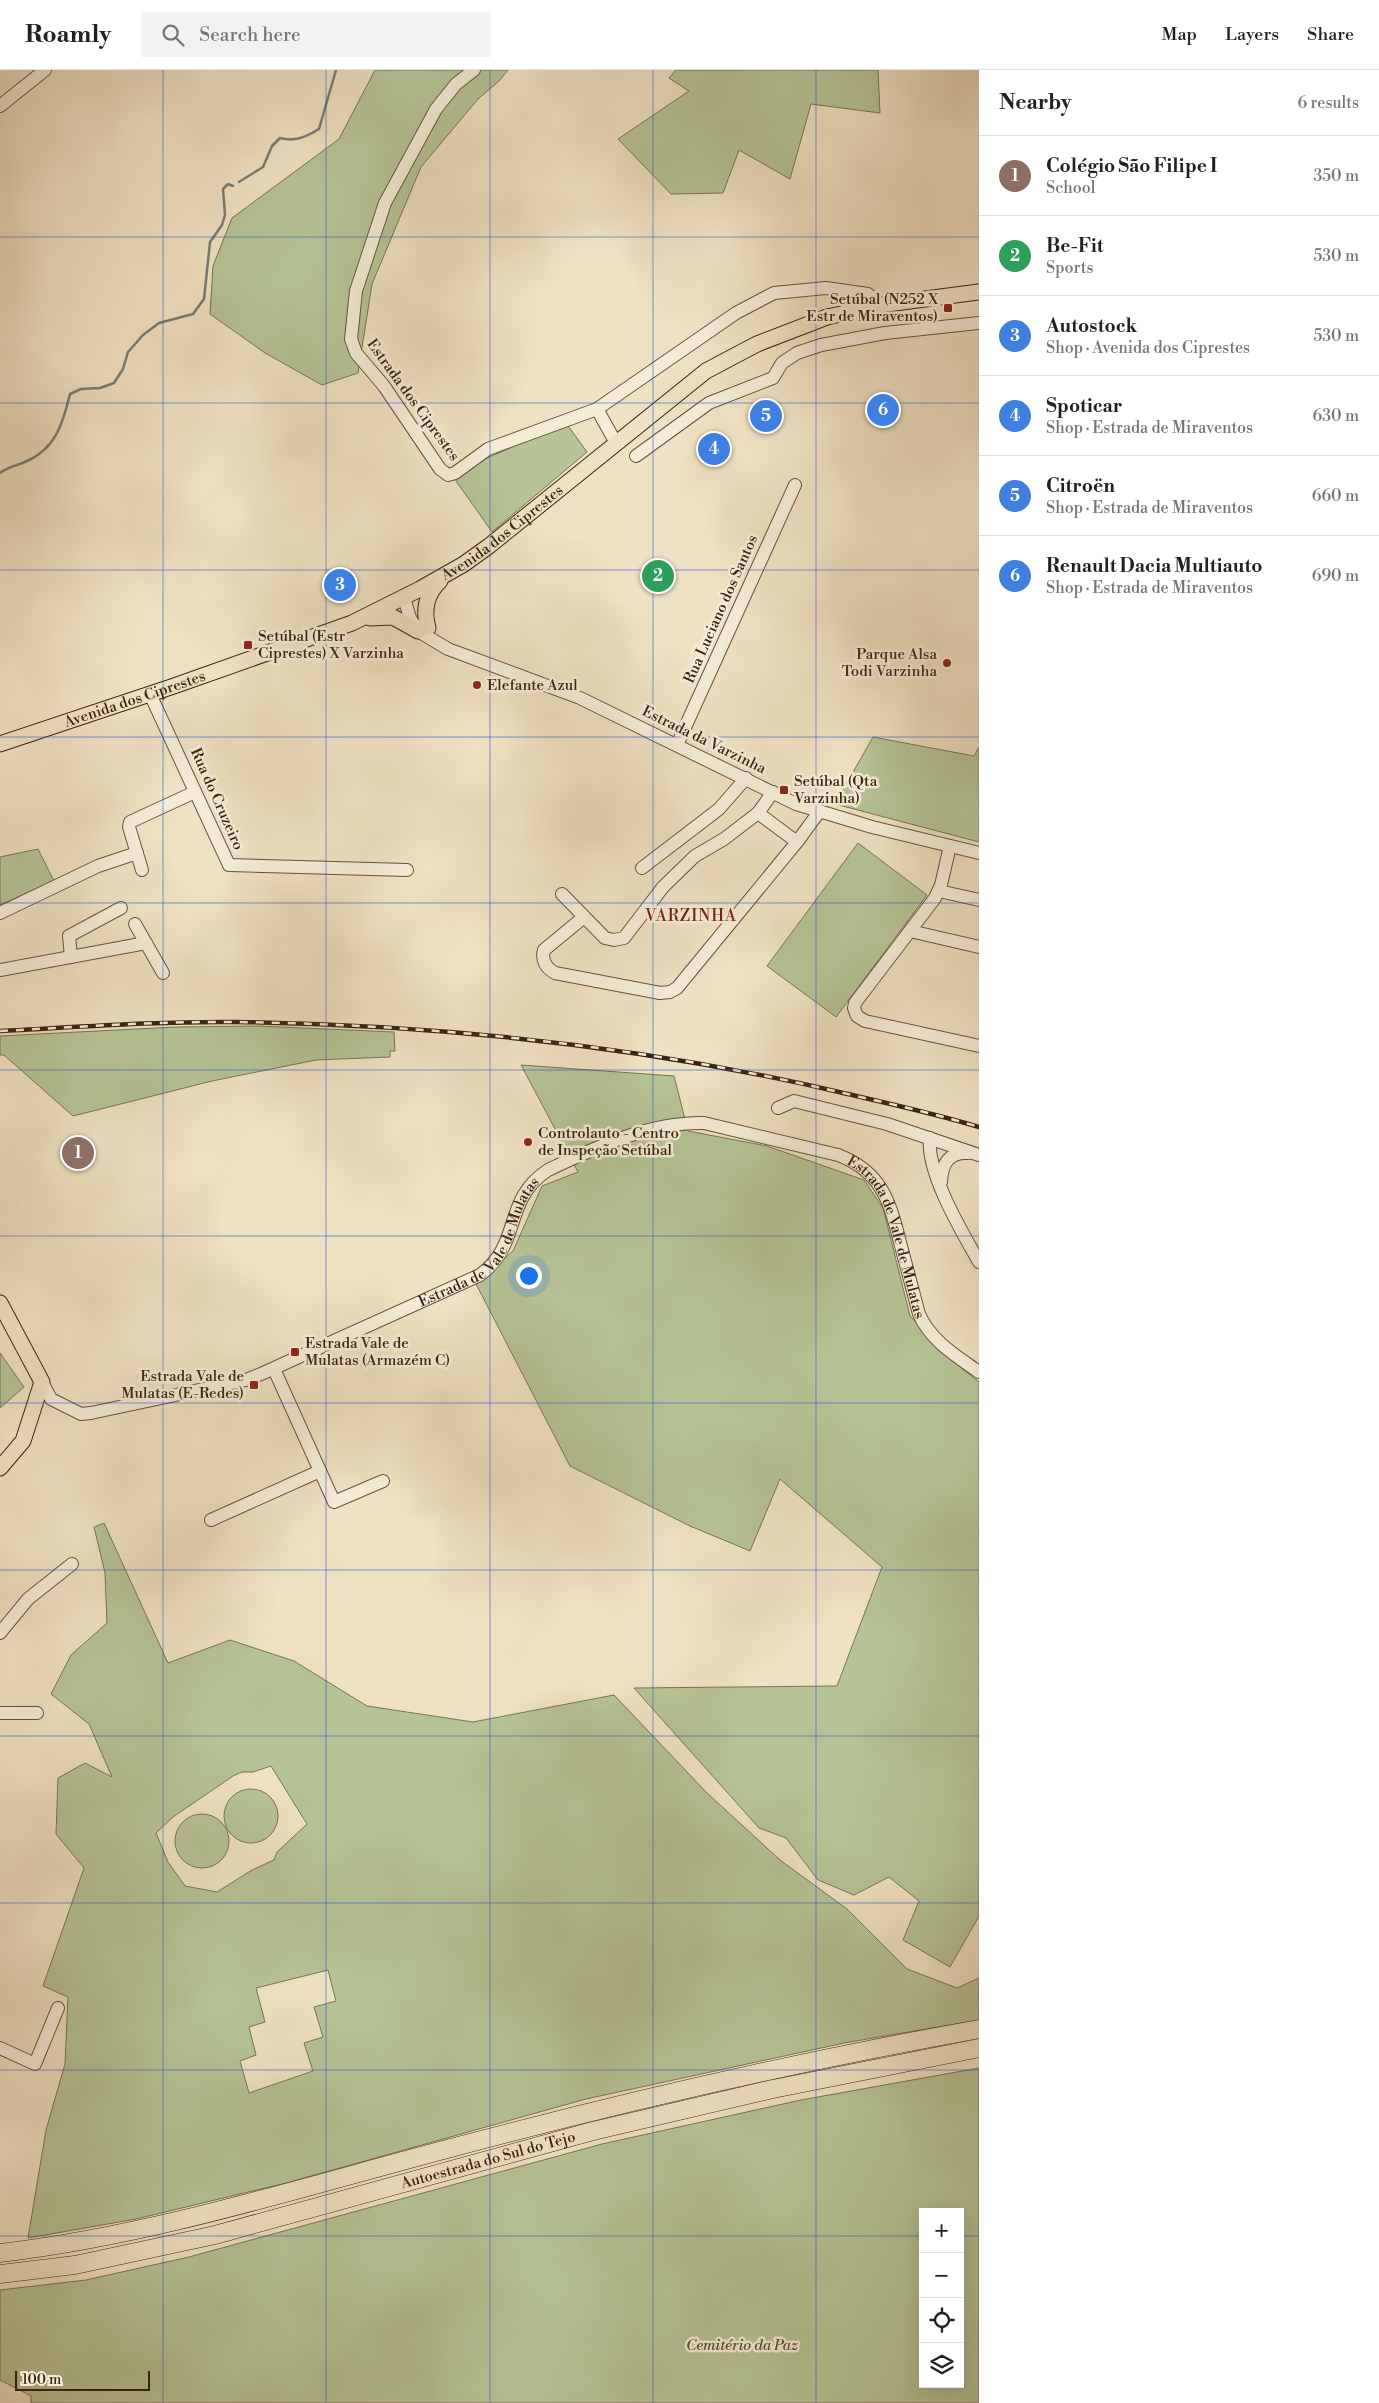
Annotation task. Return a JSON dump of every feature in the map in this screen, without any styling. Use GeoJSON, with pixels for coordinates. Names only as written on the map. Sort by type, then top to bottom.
{"type":"FeatureCollection","features":[{"type":"Feature","properties":{"kind":"highway","name":"Autoestrada do Sul do Tejo"},"geometry":{"type":"LineString","coordinates":[[0,2253],[66,2244],[157,2226],[600,2110],[798,2064],[979,2029]]}},
{"type":"Feature","properties":{"kind":"highway","name":"Autoestrada do Sul do Tejo"},"geometry":{"type":"LineString","coordinates":[[0,2274],[74,2265],[215,2234],[593,2131],[783,2087],[979,2048]]}},
{"type":"Feature","properties":{"kind":"main road","name":"Avenida dos Ciprestes"},"geometry":{"type":"LineString","coordinates":[[0,744],[352,623],[404,598],[448,574],[489,546],[706,371],[757,344],[827,317],[880,305],[979,292]]}},
{"type":"Feature","properties":{"kind":"main road"},"geometry":{"type":"LineString","coordinates":[[352,623],[388,616],[423,629],[425,610],[432,588],[448,574]]}},
{"type":"Feature","properties":{"kind":"main road","name":"Estrada de Vale de Mulatas"},"geometry":{"type":"LineString","coordinates":[[0,1302],[42,1382]]}},
{"type":"Feature","properties":{"kind":"main road"},"geometry":{"type":"LineString","coordinates":[[0,1468],[23,1441],[42,1382]]}},
{"type":"Feature","properties":{"kind":"street"},"geometry":{"type":"LineString","coordinates":[[0,106],[45,70]]}},
{"type":"Feature","properties":{"kind":"street","name":"Estrada dos Ciprestes"},"geometry":{"type":"LineString","coordinates":[[474,70],[456,84],[436,109],[386,203],[356,291],[351,340],[356,353],[384,386],[440,469],[448,475],[455,473],[488,450],[520,436],[597,409],[736,313],[774,293],[826,288],[868,294],[880,305]]}},
{"type":"Feature","properties":{"kind":"street"},"geometry":{"type":"LineString","coordinates":[[636,456],[709,403],[773,378],[782,363],[797,354],[821,345],[885,333],[979,323]]}},
{"type":"Feature","properties":{"kind":"street"},"geometry":{"type":"LineString","coordinates":[[597,409],[616,443]]}},
{"type":"Feature","properties":{"kind":"street","name":"Rua Luciano dos Santos"},"geometry":{"type":"LineString","coordinates":[[677,745],[795,485]]}},
{"type":"Feature","properties":{"kind":"street"},"geometry":{"type":"LineString","coordinates":[[404,598],[410,618],[423,629]]}},
{"type":"Feature","properties":{"kind":"street","name":"Estrada da Varzinha"},"geometry":{"type":"LineString","coordinates":[[423,629],[448,649],[580,698],[772,792],[819,812],[979,853]]}},
{"type":"Feature","properties":{"kind":"street","name":"Rua do Cruzeiro"},"geometry":{"type":"LineString","coordinates":[[150,694],[229,865],[407,870]]}},
{"type":"Feature","properties":{"kind":"street"},"geometry":{"type":"LineString","coordinates":[[642,868],[719,809],[746,778]]}},
{"type":"Feature","properties":{"kind":"street"},"geometry":{"type":"LineString","coordinates":[[142,870],[129,827],[132,820],[196,792]]}},
{"type":"Feature","properties":{"kind":"street"},"geometry":{"type":"LineString","coordinates":[[562,894],[605,938],[614,940],[624,938],[663,887],[695,856],[724,839],[758,813],[772,792]]}},
{"type":"Feature","properties":{"kind":"street"},"geometry":{"type":"LineString","coordinates":[[584,917],[544,950],[544,960],[549,970],[555,973],[660,993],[670,992],[677,988],[797,842],[819,812]]}},
{"type":"Feature","properties":{"kind":"street"},"geometry":{"type":"LineString","coordinates":[[758,813],[797,842]]}},
{"type":"Feature","properties":{"kind":"street"},"geometry":{"type":"LineString","coordinates":[[950,846],[939,891],[855,1004],[855,1013],[865,1020],[979,1046]]}},
{"type":"Feature","properties":{"kind":"street"},"geometry":{"type":"LineString","coordinates":[[0,913],[98,866],[137,853]]}},
{"type":"Feature","properties":{"kind":"street"},"geometry":{"type":"LineString","coordinates":[[939,891],[979,900]]}},
{"type":"Feature","properties":{"kind":"street"},"geometry":{"type":"LineString","coordinates":[[72,957],[69,936],[121,908]]}},
{"type":"Feature","properties":{"kind":"street"},"geometry":{"type":"LineString","coordinates":[[135,924],[163,973]]}},
{"type":"Feature","properties":{"kind":"street"},"geometry":{"type":"LineString","coordinates":[[910,931],[979,947]]}},
{"type":"Feature","properties":{"kind":"street"},"geometry":{"type":"LineString","coordinates":[[0,970],[146,943]]}},
{"type":"Feature","properties":{"kind":"street"},"geometry":{"type":"LineString","coordinates":[[778,1108],[794,1101],[887,1124],[976,1154]]}},
{"type":"Feature","properties":{"kind":"street","name":"Estrada de Vale de Mulatas"},"geometry":{"type":"LineString","coordinates":[[42,1382],[51,1399],[81,1414],[246,1380],[274,1369],[485,1272],[496,1262],[504,1248],[523,1193],[537,1177],[548,1170],[638,1133],[671,1124],[695,1122],[838,1155],[850,1160],[867,1172],[881,1188],[891,1208],[919,1314],[924,1324],[946,1349],[979,1372]]}},
{"type":"Feature","properties":{"kind":"street"},"geometry":{"type":"LineString","coordinates":[[930,1138],[928,1150],[940,1185],[979,1262]]}},
{"type":"Feature","properties":{"kind":"street"},"geometry":{"type":"LineString","coordinates":[[940,1185],[942,1168],[946,1161],[956,1154],[976,1154]]}},
{"type":"Feature","properties":{"kind":"street"},"geometry":{"type":"LineString","coordinates":[[274,1369],[334,1502],[383,1481]]}},
{"type":"Feature","properties":{"kind":"street"},"geometry":{"type":"LineString","coordinates":[[211,1520],[320,1471]]}},
{"type":"Feature","properties":{"kind":"street"},"geometry":{"type":"LineString","coordinates":[[0,1633],[28,1599],[72,1564]]}},
{"type":"Feature","properties":{"kind":"street"},"geometry":{"type":"LineString","coordinates":[[0,1713],[37,1713]]}},
{"type":"Feature","properties":{"kind":"street"},"geometry":{"type":"LineString","coordinates":[[0,2048],[35,2064],[58,2008]]}},
{"type":"Feature","properties":{"kind":"green space"},"geometry":{"type":"Polygon","coordinates":[[[375,70],[508,70],[499,81],[478,99],[421,167],[372,284],[358,373],[322,385],[265,353],[210,314],[213,266],[232,218],[339,139],[375,70]]]}},
{"type":"Feature","properties":{"kind":"green space"},"geometry":{"type":"Polygon","coordinates":[[[676,70],[878,70],[880,113],[811,104],[790,179],[739,150],[723,193],[671,194],[618,139],[689,91],[669,78],[676,70]]]}},
{"type":"Feature","properties":{"kind":"green space"},"geometry":{"type":"Polygon","coordinates":[[[566,423],[587,452],[492,532],[454,478],[476,463],[566,423]]]}},
{"type":"Feature","properties":{"kind":"green space"},"geometry":{"type":"Polygon","coordinates":[[[873,737],[974,756],[979,747],[979,842],[835,804],[873,737]]]}},
{"type":"Feature","properties":{"kind":"green space"},"geometry":{"type":"Polygon","coordinates":[[[858,843],[927,895],[836,1017],[767,966],[858,843]]]}},
{"type":"Feature","properties":{"kind":"green space"},"geometry":{"type":"Polygon","coordinates":[[[38,849],[54,881],[0,905],[0,857],[38,849]]]}},
{"type":"Feature","properties":{"kind":"green space"},"geometry":{"type":"Polygon","coordinates":[[[259,1026],[394,1032],[395,1051],[390,1051],[390,1057],[316,1060],[212,1081],[73,1116],[4,1055],[0,1055],[0,1036],[175,1027],[259,1026]]]}},
{"type":"Feature","properties":{"kind":"green space"},"geometry":{"type":"Polygon","coordinates":[[[521,1065],[674,1076],[688,1131],[767,1146],[864,1180],[883,1208],[910,1316],[960,1367],[979,1382],[979,1916],[950,1967],[903,1940],[919,1901],[889,1877],[854,1895],[818,1880],[786,1838],[759,1828],[634,1688],[837,1686],[882,1567],[780,1479],[750,1551],[690,1526],[570,1466],[476,1284],[513,1251],[542,1186],[578,1172],[521,1065]]]}},
{"type":"Feature","properties":{"kind":"green space"},"geometry":{"type":"Polygon","coordinates":[[[0,1353],[24,1387],[0,1408],[0,1353]]]}},
{"type":"Feature","properties":{"kind":"green space"},"geometry":{"type":"Polygon","coordinates":[[[104,1523],[168,1663],[230,1640],[294,1661],[367,1706],[473,1722],[614,1695],[706,1792],[780,1860],[847,1909],[907,1969],[957,1988],[979,1978],[979,2020],[844,2043],[586,2099],[286,2183],[136,2219],[28,2238],[46,2130],[65,2064],[68,1997],[43,1986],[84,1868],[56,1834],[58,1778],[85,1763],[112,1777],[89,1724],[51,1694],[71,1655],[107,1623],[105,1573],[94,1527],[104,1523]],[[271,1766],[253,1772],[242,1772],[233,1776],[173,1817],[156,1833],[168,1862],[185,1886],[217,1892],[252,1870],[274,1860],[277,1852],[307,1824],[271,1766]],[[328,1970],[256,1988],[265,2022],[249,2027],[256,2055],[240,2061],[249,2093],[313,2071],[304,2043],[323,2037],[314,2007],[336,2001],[328,1970]]]}},
{"type":"Feature","properties":{"kind":"green space"},"geometry":{"type":"Polygon","coordinates":[[[251,1789],[261,1791],[270,1797],[276,1806],[278,1816],[276,1826],[270,1835],[261,1841],[251,1843],[241,1841],[232,1835],[226,1826],[224,1816],[226,1806],[232,1797],[241,1791],[251,1789]]]}},
{"type":"Feature","properties":{"kind":"green space"},"geometry":{"type":"Polygon","coordinates":[[[202,1814],[212,1816],[221,1822],[227,1831],[229,1841],[227,1851],[221,1860],[212,1866],[202,1868],[192,1866],[183,1860],[177,1851],[175,1841],[177,1831],[183,1822],[192,1816],[202,1814]]]}},
{"type":"Feature","properties":{"kind":"green space","name":"Cemitério da Paz"},"geometry":{"type":"Polygon","coordinates":[[[979,2068],[979,2403],[31,2403],[31,2396],[0,2380],[0,2290],[86,2280],[189,2257],[602,2144],[801,2100],[979,2068]]]}},
{"type":"Feature","properties":{"kind":"waterway"},"geometry":{"type":"LineString","coordinates":[[239,182],[263,167],[272,146],[280,138],[300,138],[319,129],[336,70]]}},
{"type":"Feature","properties":{"kind":"waterway"},"geometry":{"type":"LineString","coordinates":[[0,473],[36,457],[44,450],[61,425],[70,394],[81,389],[100,388],[114,383],[123,369],[128,352],[143,335],[159,323],[193,314],[204,299],[210,242],[222,225],[225,215],[223,189],[228,184],[233,186]]}},
{"type":"Feature","properties":{"kind":"railway"},"geometry":{"type":"LineString","coordinates":[[0,1031],[149,1023],[238,1022],[314,1024],[465,1033],[616,1050],[691,1062],[839,1092],[979,1127]]}},
{"type":"Feature","properties":{"kind":"place","name":"Setúbal (N252 X Estr de Miraventos)"},"geometry":{"type":"Point","coordinates":[948,308]}},
{"type":"Feature","properties":{"kind":"place","name":"Renault Dacia Multiauto"},"geometry":{"type":"Point","coordinates":[883,410]}},
{"type":"Feature","properties":{"kind":"place","name":"Citroën"},"geometry":{"type":"Point","coordinates":[766,416]}},
{"type":"Feature","properties":{"kind":"place","name":"Spoticar"},"geometry":{"type":"Point","coordinates":[714,449]}},
{"type":"Feature","properties":{"kind":"place","name":"Be-Fit"},"geometry":{"type":"Point","coordinates":[658,576]}},
{"type":"Feature","properties":{"kind":"place","name":"Autostock"},"geometry":{"type":"Point","coordinates":[340,585]}},
{"type":"Feature","properties":{"kind":"place","name":"Setúbal (Estr Ciprestes) X Varzinha"},"geometry":{"type":"Point","coordinates":[248,645]}},
{"type":"Feature","properties":{"kind":"place","name":"Parque Alsa Todi Varzinha"},"geometry":{"type":"Point","coordinates":[947,663]}},
{"type":"Feature","properties":{"kind":"place","name":"Elefante Azul"},"geometry":{"type":"Point","coordinates":[477,685]}},
{"type":"Feature","properties":{"kind":"place","name":"Setúbal (Qta Varzinha)"},"geometry":{"type":"Point","coordinates":[784,790]}},
{"type":"Feature","properties":{"kind":"place","name":"Controlauto - Centro de Inspeção Setúbal"},"geometry":{"type":"Point","coordinates":[528,1142]}},
{"type":"Feature","properties":{"kind":"place","name":"Colégio São Filipe I"},"geometry":{"type":"Point","coordinates":[78,1153]}},
{"type":"Feature","properties":{"kind":"place","name":"Estrada Vale de Mulatas (Armazém C)"},"geometry":{"type":"Point","coordinates":[295,1352]}},
{"type":"Feature","properties":{"kind":"place","name":"Estrada Vale de Mulatas (E-Redes)"},"geometry":{"type":"Point","coordinates":[254,1385]}},
{"type":"Feature","properties":{"kind":"district","name":"VARZINHA"},"geometry":{"type":"Point","coordinates":[691,916]}}]}
